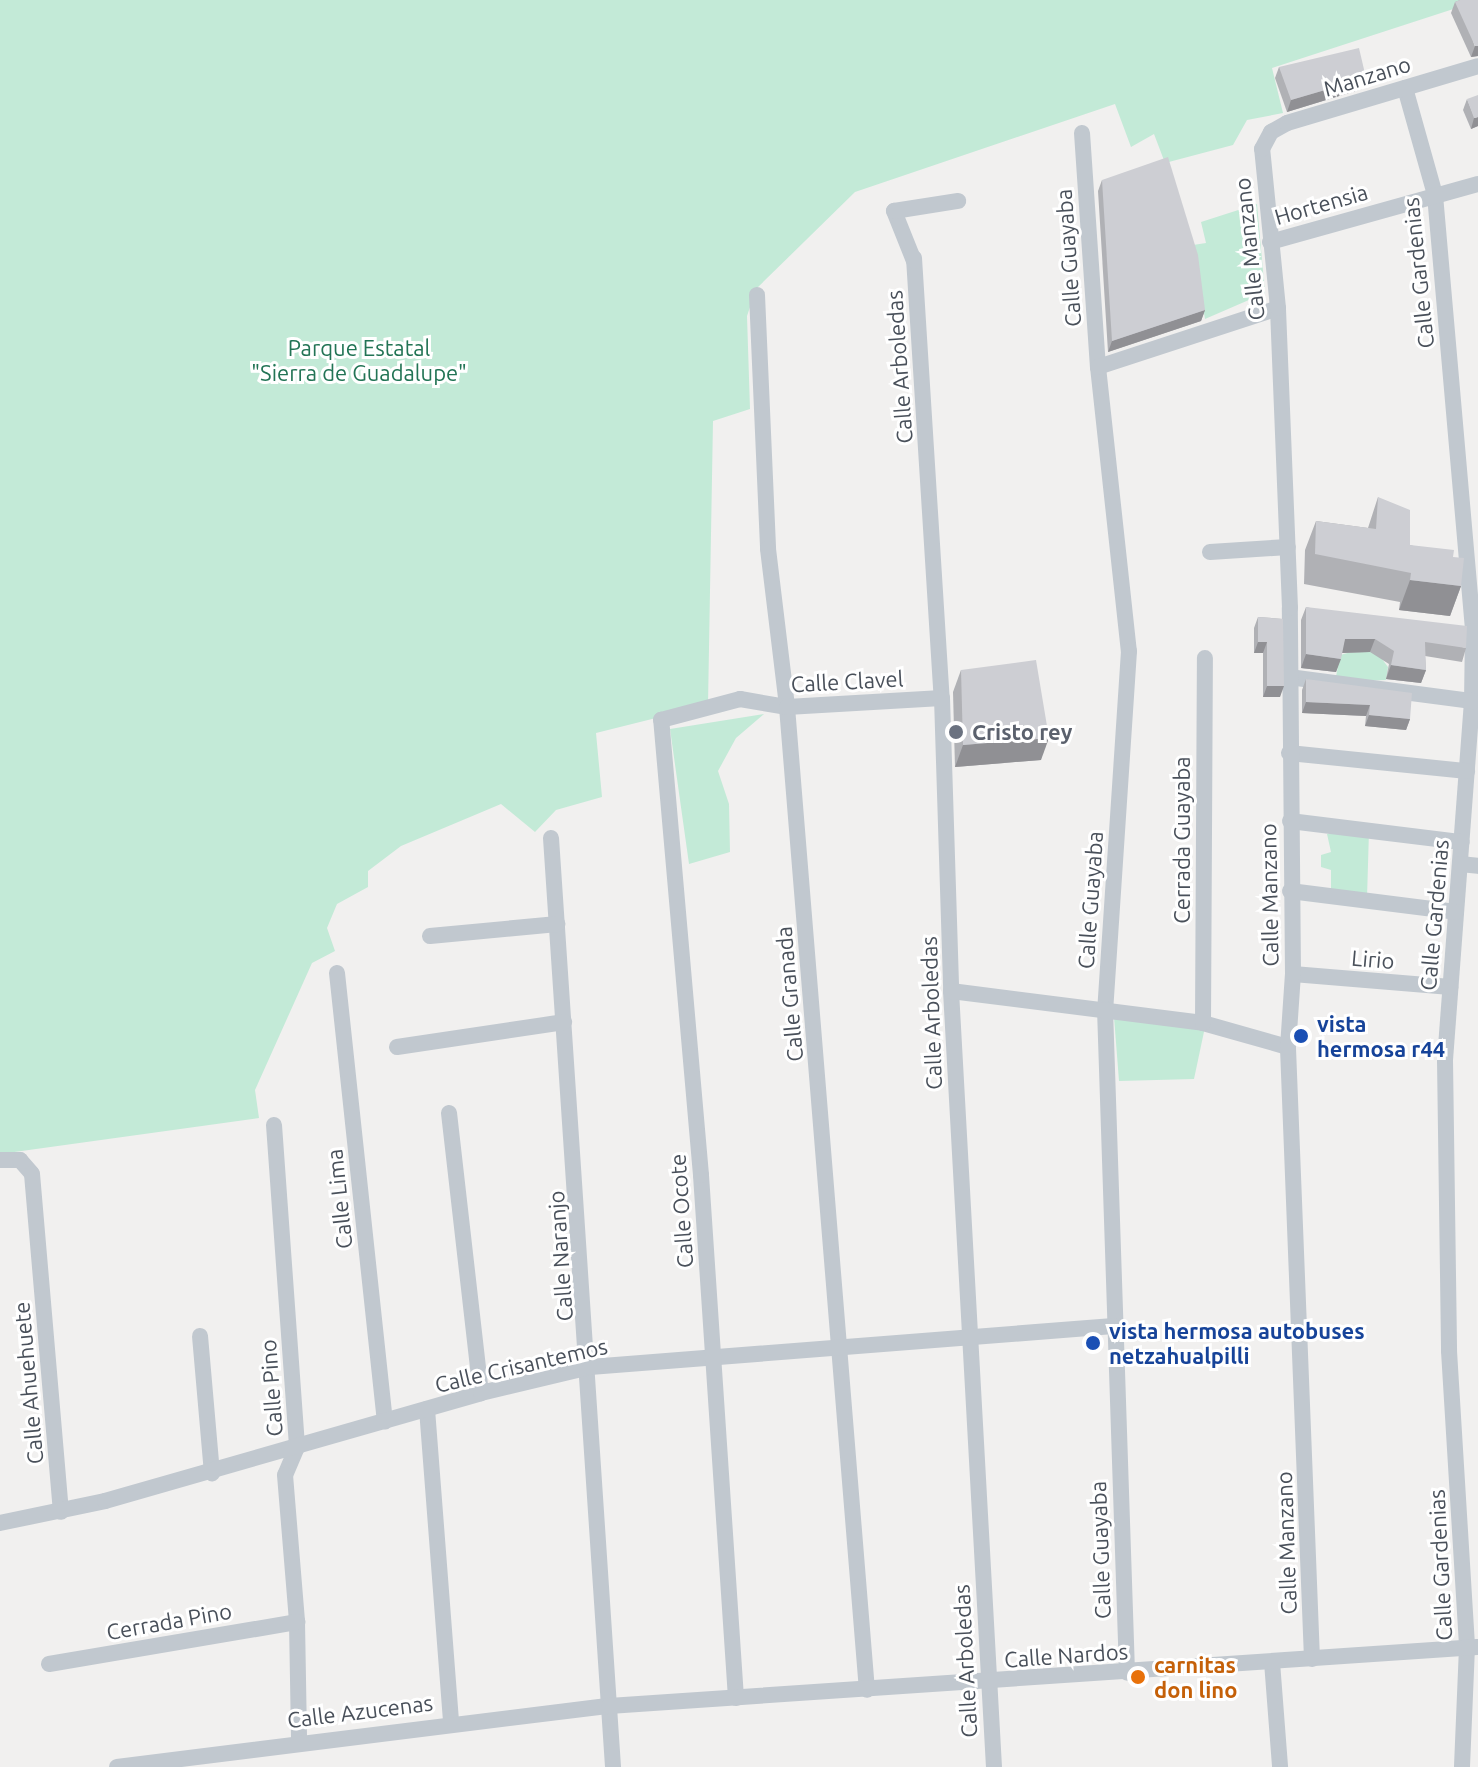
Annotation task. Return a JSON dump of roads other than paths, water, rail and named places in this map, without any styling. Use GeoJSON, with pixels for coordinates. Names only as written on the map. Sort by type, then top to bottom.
{"type":"FeatureCollection","features":[{"type":"Feature","properties":{"kind":"street","name":"Manzano"},"geometry":{"type":"LineString","coordinates":[[1271,132],[1478,66]]}},
{"type":"Feature","properties":{"kind":"street","name":"Calle Gardenias"},"geometry":{"type":"LineString","coordinates":[[1405,88],[1435,195],[1470,630],[1471,760],[1445,1060],[1449,1351],[1473,1647],[1468,1755]]}},
{"type":"Feature","properties":{"kind":"street","name":"Calle Manzano"},"geometry":{"type":"LineString","coordinates":[[1271,132],[1262,149],[1278,308],[1288,547],[1298,608],[1289,677],[1293,974],[1288,1047],[1312,1659]]}},
{"type":"Feature","properties":{"kind":"street","name":"Calle Guayaba"},"geometry":{"type":"LineString","coordinates":[[1082,133],[1098,367],[1129,651],[1105,1009],[1113,1326],[1127,1673]]}},
{"type":"Feature","properties":{"kind":"street","name":"Hortensia"},"geometry":{"type":"LineString","coordinates":[[1270,242],[1478,184]]}},
{"type":"Feature","properties":{"kind":"street","name":"Calle Arboledas"},"geometry":{"type":"LineString","coordinates":[[958,201],[894,211],[914,259],[942,698],[951,991],[994,1767]]}},
{"type":"Feature","properties":{"kind":"street","name":"Calle Granada"},"geometry":{"type":"LineString","coordinates":[[757,295],[768,549],[787,707],[867,1690]]}},
{"type":"Feature","properties":{"kind":"street"},"geometry":{"type":"LineString","coordinates":[[1098,367],[1278,308]]}},
{"type":"Feature","properties":{"kind":"street"},"geometry":{"type":"LineString","coordinates":[[1210,552],[1288,547]]}},
{"type":"Feature","properties":{"kind":"street","name":"Cerrada Guayaba"},"geometry":{"type":"LineString","coordinates":[[1203,1023],[1205,658]]}},
{"type":"Feature","properties":{"kind":"street"},"geometry":{"type":"LineString","coordinates":[[1289,677],[1472,701]]}},
{"type":"Feature","properties":{"kind":"street","name":"Calle Clavel"},"geometry":{"type":"LineString","coordinates":[[661,720],[740,699],[787,707],[942,698]]}},
{"type":"Feature","properties":{"kind":"street","name":"Calle Ocote"},"geometry":{"type":"LineString","coordinates":[[661,720],[713,1357],[736,1698]]}},
{"type":"Feature","properties":{"kind":"street"},"geometry":{"type":"LineString","coordinates":[[1289,753],[1471,760]]}},
{"type":"Feature","properties":{"kind":"street"},"geometry":{"type":"LineString","coordinates":[[1290,821],[1462,842]]}},
{"type":"Feature","properties":{"kind":"street","name":"Calle Naranjo"},"geometry":{"type":"LineString","coordinates":[[551,838],[590,1367],[613,1767]]}},
{"type":"Feature","properties":{"kind":"street"},"geometry":{"type":"LineString","coordinates":[[1460,864],[1478,866]]}},
{"type":"Feature","properties":{"kind":"street"},"geometry":{"type":"LineString","coordinates":[[1290,891],[1456,912]]}},
{"type":"Feature","properties":{"kind":"street"},"geometry":{"type":"LineString","coordinates":[[430,936],[557,924]]}},
{"type":"Feature","properties":{"kind":"street","name":"Calle Lima"},"geometry":{"type":"LineString","coordinates":[[337,973],[385,1421]]}},
{"type":"Feature","properties":{"kind":"street","name":"Lirio"},"geometry":{"type":"LineString","coordinates":[[1293,974],[1450,987]]}},
{"type":"Feature","properties":{"kind":"street"},"geometry":{"type":"LineString","coordinates":[[951,991],[1203,1023],[1288,1047]]}},
{"type":"Feature","properties":{"kind":"street"},"geometry":{"type":"LineString","coordinates":[[397,1047],[564,1022]]}},
{"type":"Feature","properties":{"kind":"street"},"geometry":{"type":"LineString","coordinates":[[449,1113],[481,1393]]}},
{"type":"Feature","properties":{"kind":"street","name":"Calle Pino"},"geometry":{"type":"LineString","coordinates":[[274,1125],[297,1447],[285,1475],[297,1622],[299,1741]]}},
{"type":"Feature","properties":{"kind":"street","name":"Calle Ahuehuete"},"geometry":{"type":"LineString","coordinates":[[0,1160],[20,1160],[32,1174],[61,1512]]}},
{"type":"Feature","properties":{"kind":"street","name":"Calle Crisantemos"},"geometry":{"type":"LineString","coordinates":[[0,1523],[61,1512],[212,1473],[481,1393],[590,1367],[1113,1326]]}},
{"type":"Feature","properties":{"kind":"street"},"geometry":{"type":"LineString","coordinates":[[200,1336],[212,1473]]}},
{"type":"Feature","properties":{"kind":"street"},"geometry":{"type":"LineString","coordinates":[[427,1409],[451,1722]]}},
{"type":"Feature","properties":{"kind":"street","name":"Cerrada Pino"},"geometry":{"type":"LineString","coordinates":[[49,1664],[297,1622]]}},
{"type":"Feature","properties":{"kind":"street","name":"Calle Nardos"},"geometry":{"type":"LineString","coordinates":[[609,1706],[989,1683],[1473,1647]]}},
{"type":"Feature","properties":{"kind":"street"},"geometry":{"type":"LineString","coordinates":[[1272,1662],[1280,1767]]}},
{"type":"Feature","properties":{"kind":"street","name":"Calle Azucenas"},"geometry":{"type":"LineString","coordinates":[[117,1767],[181,1761],[299,1741],[451,1722],[609,1706]]}},
{"type":"Feature","properties":{"kind":"place","name":"Cristo rey"},"geometry":{"type":"Point","coordinates":[956,732]}},
{"type":"Feature","properties":{"kind":"place","name":"vista hermosa r44"},"geometry":{"type":"Point","coordinates":[1301,1036]}},
{"type":"Feature","properties":{"kind":"place","name":"vista hermosa autobuses netzahualpilli"},"geometry":{"type":"Point","coordinates":[1093,1343]}},
{"type":"Feature","properties":{"kind":"place","name":"carnitas don lino"},"geometry":{"type":"Point","coordinates":[1138,1677]}},
{"type":"Feature","properties":{"kind":"park label","name":"Parque Estatal \"Sierra de Guadalupe\""},"geometry":{"type":"Point","coordinates":[359,360]}}]}
